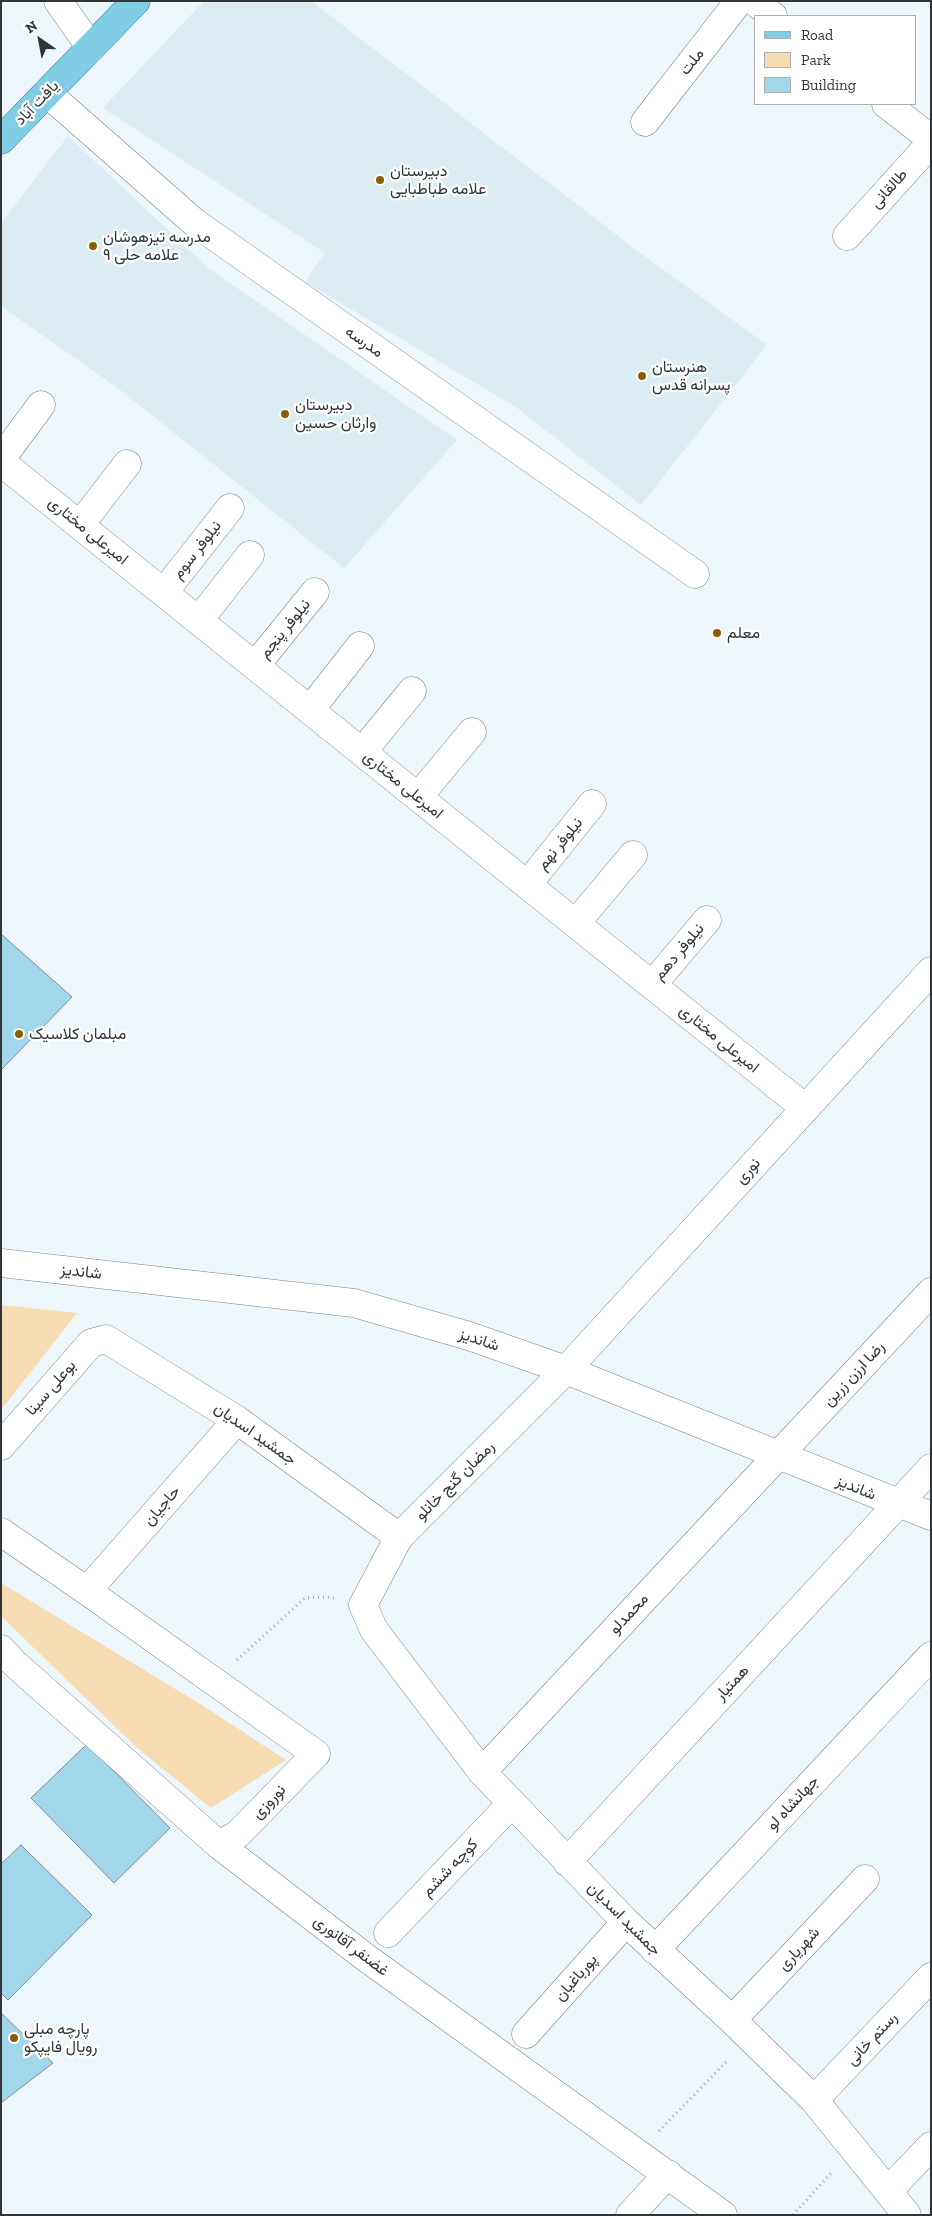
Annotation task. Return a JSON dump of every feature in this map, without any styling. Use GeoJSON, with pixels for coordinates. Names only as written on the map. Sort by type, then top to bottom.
{"type":"FeatureCollection","features":[{"type":"Feature","properties":{"kind":"main road","name":"یافت آباد"},"geometry":{"type":"LineString","coordinates":[[1,140],[136,1]]}},
{"type":"Feature","properties":{"kind":"street"},"geometry":{"type":"LineString","coordinates":[[58,1],[91,48]]}},
{"type":"Feature","properties":{"kind":"street","name":"ملت"},"geometry":{"type":"LineString","coordinates":[[645,122],[739,1]]}},
{"type":"Feature","properties":{"kind":"street"},"geometry":{"type":"LineString","coordinates":[[754,1],[772,15]]}},
{"type":"Feature","properties":{"kind":"street","name":"مدرسه"},"geometry":{"type":"LineString","coordinates":[[47,93],[194,222],[695,574]]}},
{"type":"Feature","properties":{"kind":"street"},"geometry":{"type":"LineString","coordinates":[[887,105],[931,139]]}},
{"type":"Feature","properties":{"kind":"street","name":"طالقانی"},"geometry":{"type":"LineString","coordinates":[[847,236],[931,143]]}},
{"type":"Feature","properties":{"kind":"street"},"geometry":{"type":"LineString","coordinates":[[1,460],[41,405]]}},
{"type":"Feature","properties":{"kind":"street","name":"امیرعلی مختاری"},"geometry":{"type":"LineString","coordinates":[[1,460],[805,1108]]}},
{"type":"Feature","properties":{"kind":"street"},"geometry":{"type":"LineString","coordinates":[[80,525],[127,464]]}},
{"type":"Feature","properties":{"kind":"street","name":"نیلوفر سوم"},"geometry":{"type":"LineString","coordinates":[[164,592],[230,508]]}},
{"type":"Feature","properties":{"kind":"street"},"geometry":{"type":"LineString","coordinates":[[199,620],[250,555]]}},
{"type":"Feature","properties":{"kind":"street","name":"نیلوفر پنجم"},"geometry":{"type":"LineString","coordinates":[[255,666],[315,592]]}},
{"type":"Feature","properties":{"kind":"street"},"geometry":{"type":"LineString","coordinates":[[310,710],[360,646]]}},
{"type":"Feature","properties":{"kind":"street"},"geometry":{"type":"LineString","coordinates":[[362,752],[412,691]]}},
{"type":"Feature","properties":{"kind":"street"},"geometry":{"type":"LineString","coordinates":[[418,797],[472,732]]}},
{"type":"Feature","properties":{"kind":"street","name":"نیلوفر نهم"},"geometry":{"type":"LineString","coordinates":[[528,885],[592,804]]}},
{"type":"Feature","properties":{"kind":"street"},"geometry":{"type":"LineString","coordinates":[[576,923],[633,856]]}},
{"type":"Feature","properties":{"kind":"street","name":"نیلوفر دهم"},"geometry":{"type":"LineString","coordinates":[[652,985],[706,920]]}},
{"type":"Feature","properties":{"kind":"street","name":"نوری"},"geometry":{"type":"LineString","coordinates":[[566,1370],[931,971]]}},
{"type":"Feature","properties":{"kind":"street","name":"شاندیز"},"geometry":{"type":"LineString","coordinates":[[1,1263],[354,1303],[469,1336],[566,1370],[931,1516]]}},
{"type":"Feature","properties":{"kind":"street","name":"رضا ارزن زرین"},"geometry":{"type":"LineString","coordinates":[[777,1456],[931,1292]]}},
{"type":"Feature","properties":{"kind":"street","name":"جمشید اسدیان"},"geometry":{"type":"LineString","coordinates":[[106,1339],[238,1420],[399,1537]]}},
{"type":"Feature","properties":{"kind":"street","name":"بوعلی سینا"},"geometry":{"type":"LineString","coordinates":[[1,1446],[91,1343],[106,1339]]}},
{"type":"Feature","properties":{"kind":"street","name":"رمضان گنج خانلو"},"geometry":{"type":"LineString","coordinates":[[363,1605],[399,1537],[566,1370]]}},
{"type":"Feature","properties":{"kind":"street","name":"حاجیان"},"geometry":{"type":"LineString","coordinates":[[87,1591],[238,1420]]}},
{"type":"Feature","properties":{"kind":"street","name":"محمدلو"},"geometry":{"type":"LineString","coordinates":[[482,1772],[777,1456]]}},
{"type":"Feature","properties":{"kind":"street","name":"همتیار"},"geometry":{"type":"LineString","coordinates":[[567,1862],[931,1468]]}},
{"type":"Feature","properties":{"kind":"street"},"geometry":{"type":"LineString","coordinates":[[1,1532],[87,1591],[212,1682]]}},
{"type":"Feature","properties":{"kind":"street","name":"جمشید اسدیان"},"geometry":{"type":"LineString","coordinates":[[363,1605],[374,1630],[482,1772],[626,1922],[741,2028],[814,2100],[907,2215]]}},
{"type":"Feature","properties":{"kind":"street","name":"جهانشاه لو"},"geometry":{"type":"LineString","coordinates":[[655,1950],[931,1656]]}},
{"type":"Feature","properties":{"kind":"street","name":"غضنفر آقانوری"},"geometry":{"type":"LineString","coordinates":[[6,1662],[219,1845],[380,1969],[723,2215]]}},
{"type":"Feature","properties":{"kind":"street","name":"نوروزی"},"geometry":{"type":"LineString","coordinates":[[212,1682],[316,1754],[238,1834],[219,1845]]}},
{"type":"Feature","properties":{"kind":"street","name":"کوچه ششم"},"geometry":{"type":"LineString","coordinates":[[388,1933],[512,1803]]}},
{"type":"Feature","properties":{"kind":"street","name":"شهریاری"},"geometry":{"type":"LineString","coordinates":[[741,2028],[865,1879]]}},
{"type":"Feature","properties":{"kind":"street","name":"پورباغبان"},"geometry":{"type":"LineString","coordinates":[[526,2034],[626,1922]]}},
{"type":"Feature","properties":{"kind":"street","name":"رستم خانی"},"geometry":{"type":"LineString","coordinates":[[814,2100],[931,1977]]}},
{"type":"Feature","properties":{"kind":"street"},"geometry":{"type":"LineString","coordinates":[[888,2191],[931,2146]]}},
{"type":"Feature","properties":{"kind":"street"},"geometry":{"type":"LineString","coordinates":[[630,2215],[668,2174]]}},
{"type":"Feature","properties":{"kind":"path"},"geometry":{"type":"LineString","coordinates":[[212,1682],[305,1598],[327,1597],[363,1605]]}},
{"type":"Feature","properties":{"kind":"path"},"geometry":{"type":"LineString","coordinates":[[638,2153],[741,2028]]}},
{"type":"Feature","properties":{"kind":"path"},"geometry":{"type":"LineString","coordinates":[[793,2215],[853,2149]]}},
{"type":"Feature","properties":{"kind":"shaded area","name":"دبیرستان علامه طباطبایی"},"geometry":{"type":"Polygon","coordinates":[[[204,1],[311,1],[643,255],[767,345],[641,505],[516,407],[305,282],[325,253],[103,108],[204,1]]]}},
{"type":"Feature","properties":{"kind":"shaded area","name":"دبیرستان وارثان حسین"},"geometry":{"type":"Polygon","coordinates":[[[68,136],[208,268],[457,440],[344,568],[119,389],[1,306],[1,223],[68,136]]]}},
{"type":"Feature","properties":{"kind":"green space"},"geometry":{"type":"Polygon","coordinates":[[[1,1305],[77,1313],[1,1410],[1,1305]]]}},
{"type":"Feature","properties":{"kind":"green space"},"geometry":{"type":"Polygon","coordinates":[[[1,1583],[205,1707],[286,1760],[211,1808],[135,1746],[1,1616],[1,1583]]]}},
{"type":"Feature","properties":{"kind":"building","name":"مبلمان کلاسیک"},"geometry":{"type":"Polygon","coordinates":[[[1,934],[72,997],[1,1070],[1,934]]]}},
{"type":"Feature","properties":{"kind":"building"},"geometry":{"type":"Polygon","coordinates":[[[87,1744],[170,1828],[114,1883],[31,1798],[87,1744]]]}},
{"type":"Feature","properties":{"kind":"building"},"geometry":{"type":"Polygon","coordinates":[[[21,1845],[92,1915],[8,2000],[1,1993],[1,1864],[21,1845]]]}},
{"type":"Feature","properties":{"kind":"building","name":"پارچه مبلی رویال فایپکو"},"geometry":{"type":"Polygon","coordinates":[[[1,2013],[53,2063],[1,2103],[1,2013]]]}},
{"type":"Feature","properties":{"kind":"place","name":"دبیرستان علامه طباطبایی"},"geometry":{"type":"Point","coordinates":[380,180]}},
{"type":"Feature","properties":{"kind":"place","name":"مدرسه تیزهوشان علامه حلی ۹"},"geometry":{"type":"Point","coordinates":[93,246]}},
{"type":"Feature","properties":{"kind":"place","name":"هنرستان پسرانه قدس"},"geometry":{"type":"Point","coordinates":[642,376]}},
{"type":"Feature","properties":{"kind":"place","name":"دبیرستان وارثان حسین"},"geometry":{"type":"Point","coordinates":[285,414]}},
{"type":"Feature","properties":{"kind":"place","name":"معلم"},"geometry":{"type":"Point","coordinates":[717,633]}},
{"type":"Feature","properties":{"kind":"place","name":"مبلمان کلاسیک"},"geometry":{"type":"Point","coordinates":[19,1034]}},
{"type":"Feature","properties":{"kind":"place","name":"پارچه مبلی رویال فایپکو"},"geometry":{"type":"Point","coordinates":[14,2038]}}]}
